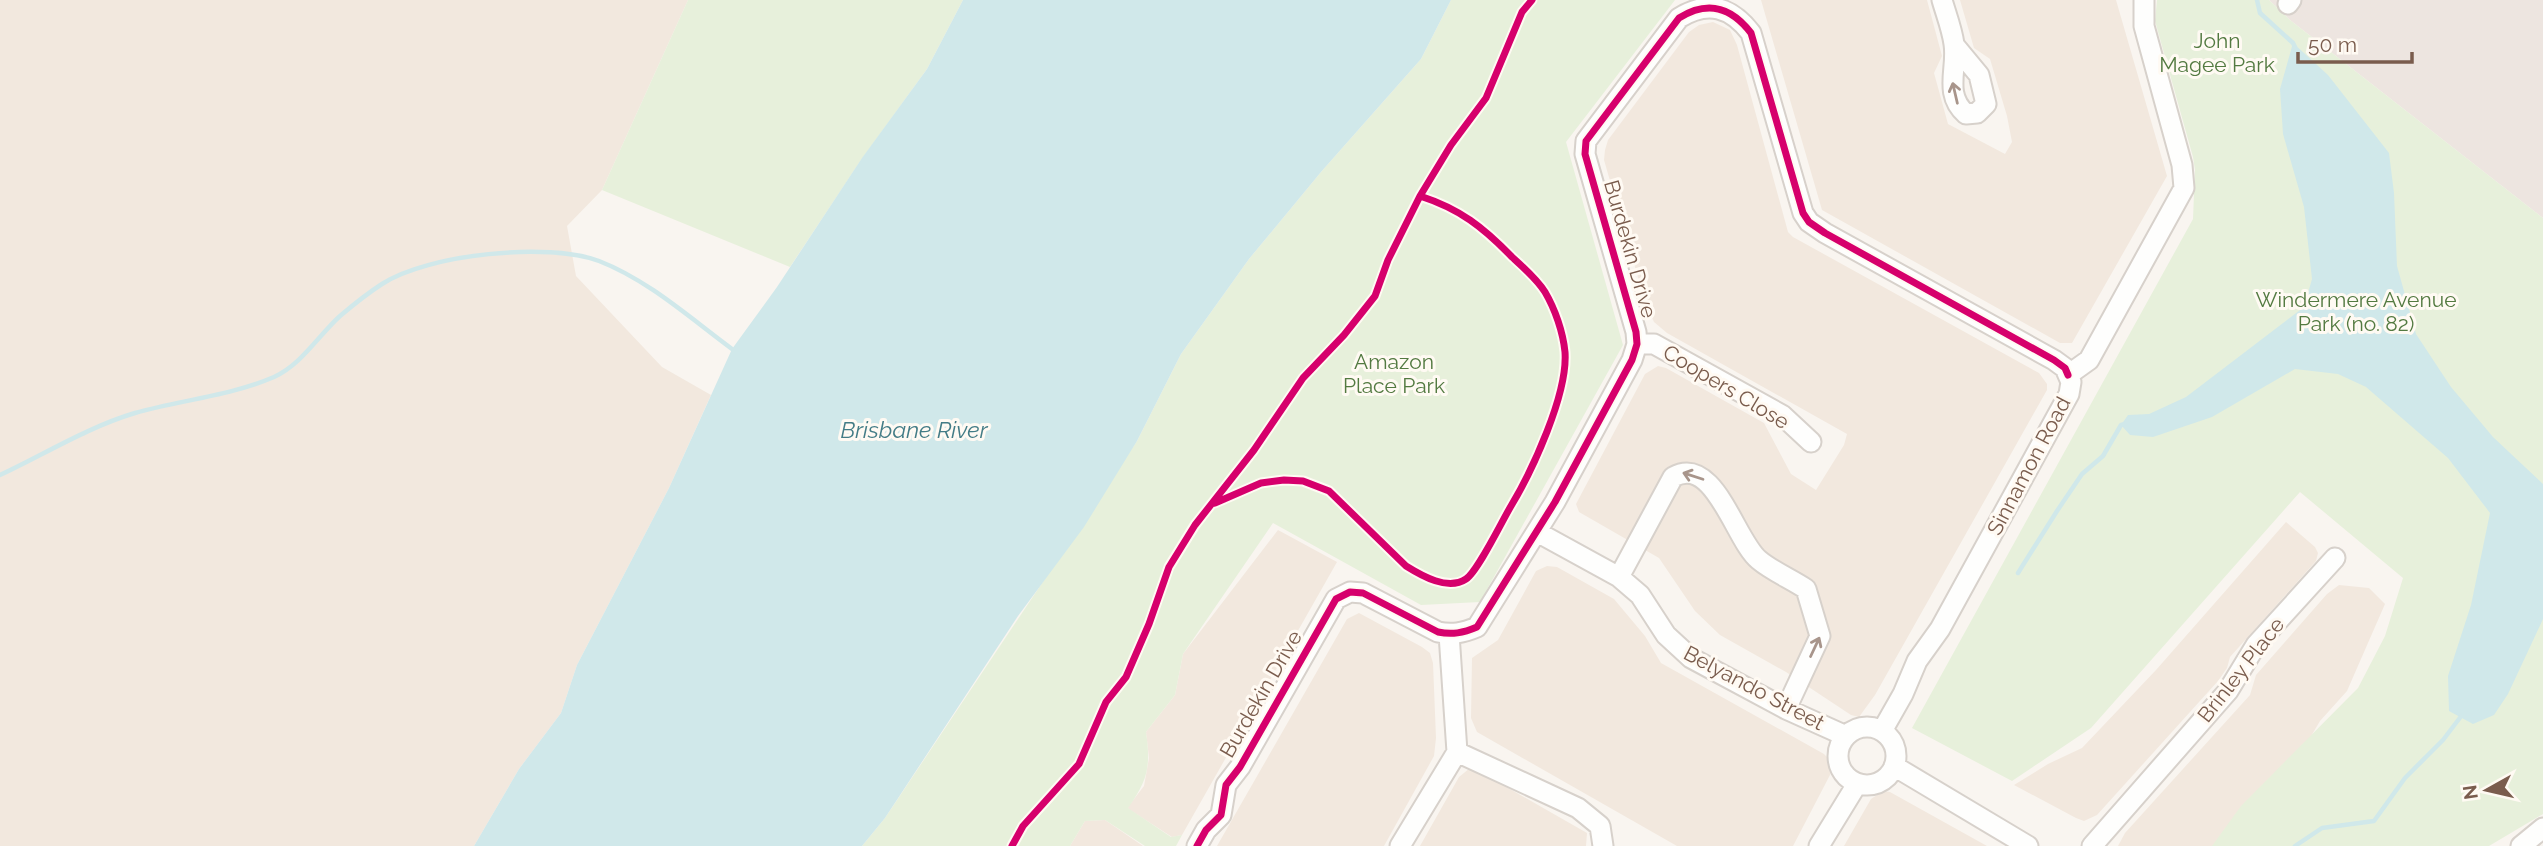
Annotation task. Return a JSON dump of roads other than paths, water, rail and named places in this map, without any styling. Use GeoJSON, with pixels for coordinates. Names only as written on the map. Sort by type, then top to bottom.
{"type":"FeatureCollection","features":[{"type":"Feature","properties":{"kind":"street"},"geometry":{"type":"LineString","coordinates":[[1942,0],[1955,46]]}},
{"type":"Feature","properties":{"kind":"street","name":"Sinnamon Road"},"geometry":{"type":"LineString","coordinates":[[1882,731],[1903,694],[1917,661],[1940,629],[2069,394],[2071,382],[2068,375],[2089,360],[2184,188],[2182,165],[2144,26],[2144,0]]}},
{"type":"Feature","properties":{"kind":"street","name":"Burdekin Drive"},"geometry":{"type":"LineString","coordinates":[[1197,846],[1206,830],[1221,815],[1226,785],[1240,767],[1336,599],[1349,592],[1363,593],[1438,632],[1464,632],[1477,627],[1537,532],[1632,360],[1637,344],[1636,332],[1585,154],[1586,141],[1679,18],[1688,10],[1716,2],[1739,17],[1751,33],[1797,197],[1809,222],[2054,360],[2065,368],[2068,375]]}},
{"type":"Feature","properties":{"kind":"street","name":"Coopers Close"},"geometry":{"type":"LineString","coordinates":[[1637,344],[1654,344],[1782,415],[1811,442]]}},
{"type":"Feature","properties":{"kind":"street"},"geometry":{"type":"LineString","coordinates":[[1619,577],[1673,477],[1682,472],[1690,473],[1710,483],[1757,559],[1806,589],[1820,636],[1786,709]]}},
{"type":"Feature","properties":{"kind":"street","name":"Belyando Street"},"geometry":{"type":"LineString","coordinates":[[1537,532],[1619,577],[1640,595],[1666,635],[1680,650],[1786,709],[1846,736]]}},
{"type":"Feature","properties":{"kind":"street","name":"Brinley Place"},"geometry":{"type":"LineString","coordinates":[[2092,846],[2228,691],[2256,645],[2335,558]]}},
{"type":"Feature","properties":{"kind":"street"},"geometry":{"type":"LineString","coordinates":[[1401,846],[1457,752],[1449,634]]}},
{"type":"Feature","properties":{"kind":"street"},"geometry":{"type":"LineString","coordinates":[[1863,727],[1882,731],[1889,738],[1894,746],[1895,766],[1883,781],[1866,786],[1857,784],[1842,772],[1839,762],[1841,744],[1846,736],[1863,727]]}},
{"type":"Feature","properties":{"kind":"street"},"geometry":{"type":"LineString","coordinates":[[1457,752],[1578,808],[1600,826],[1602,846]]}},
{"type":"Feature","properties":{"kind":"street"},"geometry":{"type":"LineString","coordinates":[[1895,766],[2028,846]]}},
{"type":"Feature","properties":{"kind":"street"},"geometry":{"type":"LineString","coordinates":[[1819,846],[1857,784]]}},
{"type":"Feature","properties":{"kind":"street"},"geometry":{"type":"LineString","coordinates":[[2521,846],[2543,828]]}},
{"type":"Feature","properties":{"kind":"water","name":"Brisbane River"},"geometry":{"type":"Polygon","coordinates":[[[963,0],[1451,0],[1421,59],[1321,172],[1249,259],[1181,354],[1137,441],[1084,527],[1018,616],[885,818],[862,846],[474,846],[519,769],[561,713],[577,665],[669,488],[732,349],[777,287],[862,158],[927,69],[963,0]]]}},
{"type":"Feature","properties":{"kind":"water"},"geometry":{"type":"Polygon","coordinates":[[[2293,43],[2328,75],[2389,153],[2394,193],[2397,266],[2416,334],[2451,387],[2493,437],[2543,484],[2543,619],[2508,694],[2494,715],[2473,724],[2449,711],[2448,676],[2471,605],[2490,513],[2448,458],[2366,387],[2338,374],[2295,369],[2212,417],[2153,437],[2130,435],[2121,425],[2128,415],[2149,414],[2186,397],[2304,307],[2312,279],[2304,207],[2283,134],[2280,89],[2293,43]]]}},
{"type":"Feature","properties":{"kind":"waterway"},"geometry":{"type":"LineString","coordinates":[[2257,0],[2260,13],[2295,47]]}},
{"type":"Feature","properties":{"kind":"waterway"},"geometry":{"type":"LineString","coordinates":[[0,475],[83,433],[118,419],[152,408],[240,389],[274,377],[293,365],[340,316],[382,284],[428,265],[457,259],[489,254],[550,252],[599,261],[652,289],[732,349]]}},
{"type":"Feature","properties":{"kind":"waterway"},"geometry":{"type":"LineString","coordinates":[[2018,573],[2082,474],[2103,456],[2121,425],[2125,424]]}},
{"type":"Feature","properties":{"kind":"waterway"},"geometry":{"type":"LineString","coordinates":[[2295,846],[2322,828],[2374,821],[2405,778],[2443,740],[2462,715]]}},
{"type":"Feature","properties":{"kind":"park label","name":"John Magee Park"},"geometry":{"type":"Point","coordinates":[2217,53]}},
{"type":"Feature","properties":{"kind":"park label","name":"Windermere Avenue Park (no. 82)"},"geometry":{"type":"Point","coordinates":[2356,312]}},
{"type":"Feature","properties":{"kind":"park label","name":"Amazon Place Park"},"geometry":{"type":"Point","coordinates":[1394,374]}}]}
